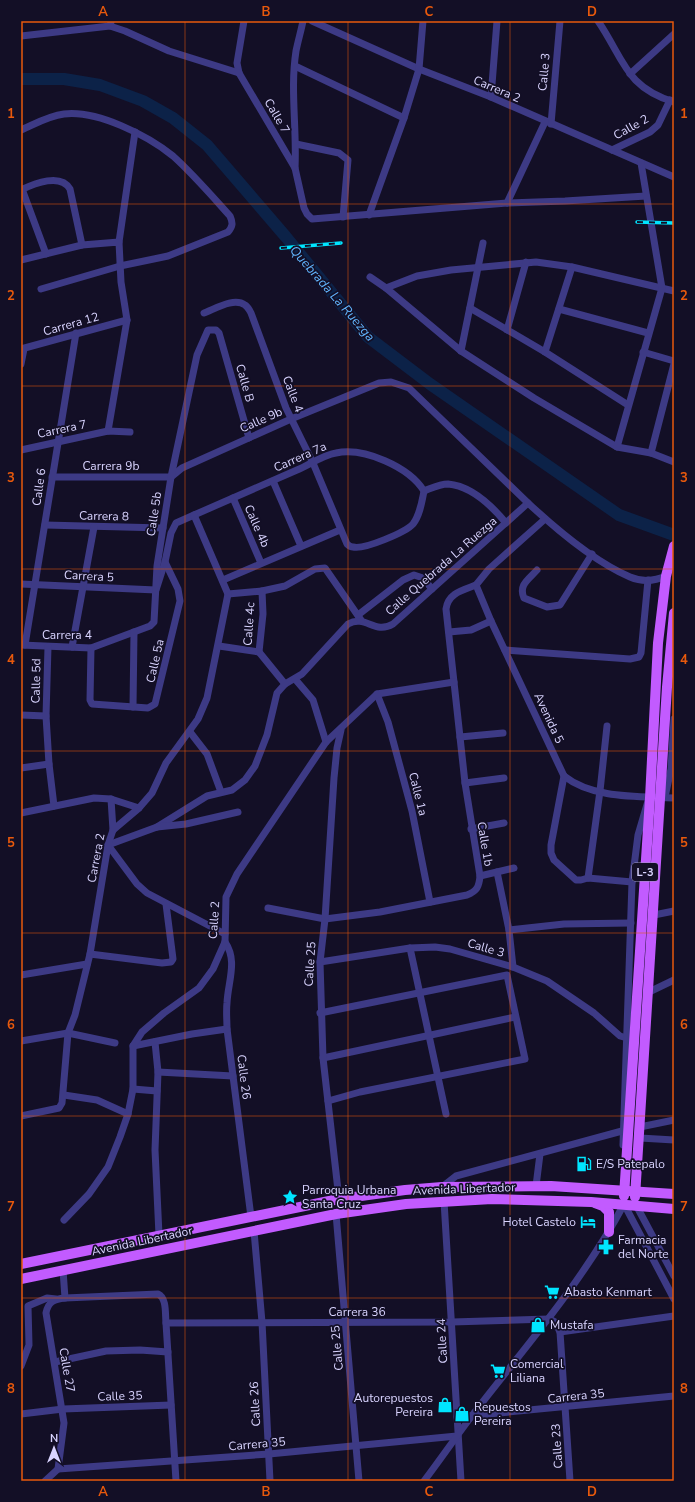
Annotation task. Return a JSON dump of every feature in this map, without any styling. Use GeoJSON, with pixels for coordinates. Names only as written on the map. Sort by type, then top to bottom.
{"type":"FeatureCollection","features":[{"type":"Feature","properties":{"kind":"main road","name":"L-3"},"geometry":{"type":"LineString","coordinates":[[624,1204],[650,798],[658,643],[666,576],[673,551]]}},
{"type":"Feature","properties":{"kind":"main road","name":"L-3"},"geometry":{"type":"LineString","coordinates":[[636,1205],[635,1190],[640,1138],[674,613]]}},
{"type":"Feature","properties":{"kind":"main road","name":"Avenida Libertador"},"geometry":{"type":"LineString","coordinates":[[21,1264],[339,1199],[391,1191],[442,1187],[536,1186],[624,1189],[674,1194]]}},
{"type":"Feature","properties":{"kind":"main road","name":"Avenida Libertador"},"geometry":{"type":"LineString","coordinates":[[21,1279],[336,1214],[406,1204],[492,1199],[591,1202],[674,1209]]}},
{"type":"Feature","properties":{"kind":"main road"},"geometry":{"type":"LineString","coordinates":[[591,1202],[603,1206],[609,1212],[609,1232]]}},
{"type":"Feature","properties":{"kind":"street"},"geometry":{"type":"LineString","coordinates":[[21,36],[111,23],[169,51],[239,73],[238,63],[244,21]]}},
{"type":"Feature","properties":{"kind":"street"},"geometry":{"type":"LineString","coordinates":[[294,168],[296,144],[295,66],[296,52],[303,21]]}},
{"type":"Feature","properties":{"kind":"street","name":"Carrera 2"},"geometry":{"type":"LineString","coordinates":[[312,21],[419,69],[491,97],[674,177]]}},
{"type":"Feature","properties":{"kind":"street"},"geometry":{"type":"LineString","coordinates":[[369,215],[404,118],[419,69],[423,21]]}},
{"type":"Feature","properties":{"kind":"street"},"geometry":{"type":"LineString","coordinates":[[491,97],[497,21]]}},
{"type":"Feature","properties":{"kind":"street","name":"Calle 3"},"geometry":{"type":"LineString","coordinates":[[548,123],[560,21]]}},
{"type":"Feature","properties":{"kind":"street"},"geometry":{"type":"LineString","coordinates":[[598,21],[630,74],[638,84],[648,91],[672,101]]}},
{"type":"Feature","properties":{"kind":"street"},"geometry":{"type":"LineString","coordinates":[[630,74],[674,34]]}},
{"type":"Feature","properties":{"kind":"street"},"geometry":{"type":"LineString","coordinates":[[295,66],[404,118]]}},
{"type":"Feature","properties":{"kind":"street","name":"Calle 7"},"geometry":{"type":"LineString","coordinates":[[239,73],[294,168],[304,208],[307,214],[312,219],[342,217]]}},
{"type":"Feature","properties":{"kind":"street","name":"Calle 2"},"geometry":{"type":"LineString","coordinates":[[612,150],[650,132],[658,124],[672,101]]}},
{"type":"Feature","properties":{"kind":"street"},"geometry":{"type":"LineString","coordinates":[[21,130],[48,117],[64,114],[84,114],[135,132],[172,156],[230,216],[232,222],[232,227],[228,232],[168,256],[120,266],[41,289]]}},
{"type":"Feature","properties":{"kind":"street"},"geometry":{"type":"LineString","coordinates":[[507,203],[548,123]]}},
{"type":"Feature","properties":{"kind":"street"},"geometry":{"type":"LineString","coordinates":[[108,431],[128,320],[120,266],[119,242],[135,132]]}},
{"type":"Feature","properties":{"kind":"street"},"geometry":{"type":"LineString","coordinates":[[296,144],[339,153],[348,160],[342,217],[507,203],[646,196]]}},
{"type":"Feature","properties":{"kind":"street"},"geometry":{"type":"LineString","coordinates":[[617,447],[648,333],[662,288],[640,163]]}},
{"type":"Feature","properties":{"kind":"street"},"geometry":{"type":"LineString","coordinates":[[46,254],[22,189],[51,181],[67,183],[70,189],[82,246]]}},
{"type":"Feature","properties":{"kind":"street"},"geometry":{"type":"LineString","coordinates":[[21,260],[82,246],[119,242]]}},
{"type":"Feature","properties":{"kind":"street"},"geometry":{"type":"LineString","coordinates":[[461,351],[483,242]]}},
{"type":"Feature","properties":{"kind":"street"},"geometry":{"type":"LineString","coordinates":[[507,330],[526,262]]}},
{"type":"Feature","properties":{"kind":"street"},"geometry":{"type":"LineString","coordinates":[[386,288],[417,276],[478,266],[545,262],[674,291]]}},
{"type":"Feature","properties":{"kind":"street"},"geometry":{"type":"LineString","coordinates":[[545,352],[572,267]]}},
{"type":"Feature","properties":{"kind":"street"},"geometry":{"type":"LineString","coordinates":[[370,276],[461,351],[617,447],[651,452],[674,462]]}},
{"type":"Feature","properties":{"kind":"street","name":"Calle 4"},"geometry":{"type":"LineString","coordinates":[[204,313],[230,303],[245,305],[251,313],[291,419],[313,463],[340,530]]}},
{"type":"Feature","properties":{"kind":"street"},"geometry":{"type":"LineString","coordinates":[[470,308],[545,352],[628,405]]}},
{"type":"Feature","properties":{"kind":"street"},"geometry":{"type":"LineString","coordinates":[[559,309],[648,333]]}},
{"type":"Feature","properties":{"kind":"street","name":"Carrera 12"},"geometry":{"type":"LineString","coordinates":[[22,349],[128,320]]}},
{"type":"Feature","properties":{"kind":"street","name":"Calle 5b"},"geometry":{"type":"LineString","coordinates":[[134,632],[150,626],[154,622],[157,566],[171,476],[197,355],[208,330],[216,330],[219,333]]}},
{"type":"Feature","properties":{"kind":"street","name":"Calle 6"},"geometry":{"type":"LineString","coordinates":[[23,645],[45,524],[57,441],[76,333]]}},
{"type":"Feature","properties":{"kind":"street","name":"Calle B"},"geometry":{"type":"LineString","coordinates":[[219,333],[249,438]]}},
{"type":"Feature","properties":{"kind":"street"},"geometry":{"type":"LineString","coordinates":[[21,364],[22,349]]}},
{"type":"Feature","properties":{"kind":"street"},"geometry":{"type":"LineString","coordinates":[[643,352],[674,363],[651,452]]}},
{"type":"Feature","properties":{"kind":"street","name":"Calle 9b"},"geometry":{"type":"LineString","coordinates":[[171,476],[182,468],[291,419],[379,383],[391,382],[409,388],[528,503]]}},
{"type":"Feature","properties":{"kind":"street","name":"Carrera 7"},"geometry":{"type":"LineString","coordinates":[[21,450],[108,431],[130,432]]}},
{"type":"Feature","properties":{"kind":"street","name":"Carrera 7a"},"geometry":{"type":"LineString","coordinates":[[156,590],[165,562],[172,528],[176,523],[336,453],[361,453],[378,458],[419,482],[424,491]]}},
{"type":"Feature","properties":{"kind":"street","name":"Carrera 9b"},"geometry":{"type":"LineString","coordinates":[[52,477],[171,476]]}},
{"type":"Feature","properties":{"kind":"street"},"geometry":{"type":"LineString","coordinates":[[273,481],[301,546]]}},
{"type":"Feature","properties":{"kind":"street"},"geometry":{"type":"LineString","coordinates":[[223,580],[340,530],[347,544],[352,547],[359,547],[384,540],[413,524],[418,515],[424,491],[448,484],[461,487],[480,497],[506,523]]}},
{"type":"Feature","properties":{"kind":"street","name":"Calle 4b"},"geometry":{"type":"LineString","coordinates":[[233,498],[262,563]]}},
{"type":"Feature","properties":{"kind":"street"},"geometry":{"type":"LineString","coordinates":[[528,503],[546,519],[592,554],[631,577],[654,580],[666,576]]}},
{"type":"Feature","properties":{"kind":"street","name":"Calle Quebrada La Ruezga"},"geometry":{"type":"LineString","coordinates":[[360,618],[380,628],[386,628],[528,503]]}},
{"type":"Feature","properties":{"kind":"street","name":"Carrera 2"},"geometry":{"type":"LineString","coordinates":[[64,1095],[68,1033],[75,1015],[90,954],[108,845],[113,830],[139,808],[152,793],[173,753],[190,732],[198,719],[207,698],[219,646],[228,594],[194,516]]}},
{"type":"Feature","properties":{"kind":"street"},"geometry":{"type":"LineString","coordinates":[[476,585],[489,569],[546,519]]}},
{"type":"Feature","properties":{"kind":"street","name":"Carrera 8"},"geometry":{"type":"LineString","coordinates":[[45,524],[94,527],[163,528]]}},
{"type":"Feature","properties":{"kind":"street"},"geometry":{"type":"LineString","coordinates":[[72,647],[94,527]]}},
{"type":"Feature","properties":{"kind":"street"},"geometry":{"type":"LineString","coordinates":[[537,570],[522,585],[524,598],[547,607],[556,607],[565,599],[592,554]]}},
{"type":"Feature","properties":{"kind":"street","name":"Calle 5a"},"geometry":{"type":"LineString","coordinates":[[91,648],[90,700],[92,704],[152,707],[157,700],[180,601],[178,589],[165,562]]}},
{"type":"Feature","properties":{"kind":"street"},"geometry":{"type":"LineString","coordinates":[[262,591],[285,586],[315,569],[325,568],[360,618]]}},
{"type":"Feature","properties":{"kind":"street"},"geometry":{"type":"LineString","coordinates":[[225,934],[166,904],[148,893],[137,884],[108,845],[157,827],[207,796],[238,787],[255,766],[267,735],[277,693],[285,684],[302,674],[348,624],[360,618],[403,580],[414,575],[423,578],[432,589]]}},
{"type":"Feature","properties":{"kind":"street"},"geometry":{"type":"LineString","coordinates":[[505,650],[630,659],[640,657],[648,580]]}},
{"type":"Feature","properties":{"kind":"street","name":"Carrera 5"},"geometry":{"type":"LineString","coordinates":[[21,584],[82,588],[156,590]]}},
{"type":"Feature","properties":{"kind":"street","name":"Calle 1b"},"geometry":{"type":"LineString","coordinates":[[268,908],[325,919],[467,895],[475,892],[479,886],[480,876],[471,829],[465,783],[447,602],[456,593],[476,585]]}},
{"type":"Feature","properties":{"kind":"street","name":"Avenida 5"},"geometry":{"type":"LineString","coordinates":[[476,585],[491,621],[564,776]]}},
{"type":"Feature","properties":{"kind":"street","name":"Calle 4c"},"geometry":{"type":"LineString","coordinates":[[219,646],[259,652],[263,614],[262,591],[228,594]]}},
{"type":"Feature","properties":{"kind":"street"},"geometry":{"type":"LineString","coordinates":[[449,632],[471,630],[491,621]]}},
{"type":"Feature","properties":{"kind":"street"},"geometry":{"type":"LineString","coordinates":[[133,707],[134,632]]}},
{"type":"Feature","properties":{"kind":"street","name":"Carrera 4"},"geometry":{"type":"LineString","coordinates":[[23,645],[91,648],[134,632]]}},
{"type":"Feature","properties":{"kind":"street","name":"Calle 5d"},"geometry":{"type":"LineString","coordinates":[[48,647],[46,716],[49,764],[54,806]]}},
{"type":"Feature","properties":{"kind":"street"},"geometry":{"type":"LineString","coordinates":[[259,652],[285,684]]}},
{"type":"Feature","properties":{"kind":"street"},"geometry":{"type":"LineString","coordinates":[[295,679],[313,700],[326,742]]}},
{"type":"Feature","properties":{"kind":"street"},"geometry":{"type":"LineString","coordinates":[[377,694],[454,682]]}},
{"type":"Feature","properties":{"kind":"street","name":"Calle 2"},"geometry":{"type":"LineString","coordinates":[[133,1046],[142,1032],[199,988],[213,968],[225,942],[226,897],[237,874],[326,742],[377,694]]}},
{"type":"Feature","properties":{"kind":"street","name":"Calle 1a"},"geometry":{"type":"LineString","coordinates":[[377,694],[388,722],[412,810],[430,902]]}},
{"type":"Feature","properties":{"kind":"street"},"geometry":{"type":"LineString","coordinates":[[21,715],[46,716]]}},
{"type":"Feature","properties":{"kind":"street"},"geometry":{"type":"LineString","coordinates":[[663,797],[671,769],[674,719]]}},
{"type":"Feature","properties":{"kind":"street"},"geometry":{"type":"LineString","coordinates":[[588,878],[607,726]]}},
{"type":"Feature","properties":{"kind":"street","name":"Calle 25"},"geometry":{"type":"LineString","coordinates":[[339,1199],[323,1058],[320,1014],[320,962],[325,919],[334,778],[337,748],[341,729]]}},
{"type":"Feature","properties":{"kind":"street"},"geometry":{"type":"LineString","coordinates":[[190,732],[207,754],[221,792]]}},
{"type":"Feature","properties":{"kind":"street"},"geometry":{"type":"LineString","coordinates":[[460,737],[503,733]]}},
{"type":"Feature","properties":{"kind":"street"},"geometry":{"type":"LineString","coordinates":[[21,768],[49,764]]}},
{"type":"Feature","properties":{"kind":"street"},"geometry":{"type":"LineString","coordinates":[[632,882],[588,878],[576,880],[554,860],[551,853],[551,845],[564,776],[574,784],[600,791],[650,798],[674,798]]}},
{"type":"Feature","properties":{"kind":"street"},"geometry":{"type":"LineString","coordinates":[[465,783],[504,778]]}},
{"type":"Feature","properties":{"kind":"street"},"geometry":{"type":"LineString","coordinates":[[21,814],[94,798],[111,799],[139,808]]}},
{"type":"Feature","properties":{"kind":"street"},"geometry":{"type":"LineString","coordinates":[[625,1176],[622,1131],[632,922],[632,882],[638,835],[646,804],[650,798]]}},
{"type":"Feature","properties":{"kind":"street"},"geometry":{"type":"LineString","coordinates":[[111,799],[113,830]]}},
{"type":"Feature","properties":{"kind":"street"},"geometry":{"type":"LineString","coordinates":[[157,827],[186,824],[238,812]]}},
{"type":"Feature","properties":{"kind":"street"},"geometry":{"type":"LineString","coordinates":[[471,829],[504,823]]}},
{"type":"Feature","properties":{"kind":"street"},"geometry":{"type":"LineString","coordinates":[[480,876],[514,868]]}},
{"type":"Feature","properties":{"kind":"street"},"geometry":{"type":"LineString","coordinates":[[498,872],[509,930],[513,968]]}},
{"type":"Feature","properties":{"kind":"street"},"geometry":{"type":"LineString","coordinates":[[90,954],[162,963],[171,962],[173,958],[166,904]]}},
{"type":"Feature","properties":{"kind":"street"},"geometry":{"type":"LineString","coordinates":[[654,915],[674,910]]}},
{"type":"Feature","properties":{"kind":"street"},"geometry":{"type":"LineString","coordinates":[[509,930],[564,924],[632,922]]}},
{"type":"Feature","properties":{"kind":"street","name":"Calle 26"},"geometry":{"type":"LineString","coordinates":[[225,942],[231,950],[233,958],[227,1003],[227,1028],[251,1217]]}},
{"type":"Feature","properties":{"kind":"street","name":"Calle 3"},"geometry":{"type":"LineString","coordinates":[[320,962],[410,948],[435,947],[450,949],[513,968],[547,981],[594,1013],[620,1036],[627,1038]]}},
{"type":"Feature","properties":{"kind":"street"},"geometry":{"type":"LineString","coordinates":[[410,948],[446,1114]]}},
{"type":"Feature","properties":{"kind":"street"},"geometry":{"type":"LineString","coordinates":[[21,975],[87,964]]}},
{"type":"Feature","properties":{"kind":"street"},"geometry":{"type":"LineString","coordinates":[[320,1014],[507,975],[525,1058],[328,1101]]}},
{"type":"Feature","properties":{"kind":"street"},"geometry":{"type":"LineString","coordinates":[[649,992],[674,980]]}},
{"type":"Feature","properties":{"kind":"street"},"geometry":{"type":"LineString","coordinates":[[323,1058],[429,1034],[515,1017]]}},
{"type":"Feature","properties":{"kind":"street"},"geometry":{"type":"LineString","coordinates":[[64,1220],[89,1194],[108,1167],[128,1114],[133,1089],[133,1046],[227,1028]]}},
{"type":"Feature","properties":{"kind":"street"},"geometry":{"type":"LineString","coordinates":[[21,1041],[68,1033],[115,1043]]}},
{"type":"Feature","properties":{"kind":"street"},"geometry":{"type":"LineString","coordinates":[[155,1042],[158,1072],[155,1150],[159,1235]]}},
{"type":"Feature","properties":{"kind":"street"},"geometry":{"type":"LineString","coordinates":[[158,1072],[233,1076]]}},
{"type":"Feature","properties":{"kind":"street"},"geometry":{"type":"LineString","coordinates":[[133,1089],[157,1091]]}},
{"type":"Feature","properties":{"kind":"street"},"geometry":{"type":"LineString","coordinates":[[21,1116],[59,1108],[64,1095],[97,1100],[128,1114]]}},
{"type":"Feature","properties":{"kind":"street"},"geometry":{"type":"LineString","coordinates":[[640,1127],[674,1120]]}},
{"type":"Feature","properties":{"kind":"street"},"geometry":{"type":"LineString","coordinates":[[442,1187],[456,1176],[622,1131]]}},
{"type":"Feature","properties":{"kind":"street"},"geometry":{"type":"LineString","coordinates":[[640,1138],[674,1140]]}},
{"type":"Feature","properties":{"kind":"street"},"geometry":{"type":"LineString","coordinates":[[536,1186],[540,1154]]}},
{"type":"Feature","properties":{"kind":"street","name":"Calle 24"},"geometry":{"type":"LineString","coordinates":[[444,1201],[452,1322],[457,1436],[461,1481]]}},
{"type":"Feature","properties":{"kind":"street"},"geometry":{"type":"LineString","coordinates":[[424,1481],[470,1418],[549,1319],[609,1232],[624,1204]]}},
{"type":"Feature","properties":{"kind":"street"},"geometry":{"type":"LineString","coordinates":[[624,1204],[674,1299]]}},
{"type":"Feature","properties":{"kind":"street"},"geometry":{"type":"LineString","coordinates":[[636,1205],[674,1276]]}},
{"type":"Feature","properties":{"kind":"street","name":"Calle 25"},"geometry":{"type":"LineString","coordinates":[[336,1214],[359,1481]]}},
{"type":"Feature","properties":{"kind":"street","name":"Calle 26"},"geometry":{"type":"LineString","coordinates":[[254,1231],[262,1322],[270,1481]]}},
{"type":"Feature","properties":{"kind":"street"},"geometry":{"type":"LineString","coordinates":[[63,1270],[65,1298]]}},
{"type":"Feature","properties":{"kind":"street"},"geometry":{"type":"LineString","coordinates":[[21,1366],[29,1345],[28,1306],[47,1298],[57,1299],[158,1294],[164,1299],[176,1461],[176,1481]]}},
{"type":"Feature","properties":{"kind":"street","name":"Calle 27"},"geometry":{"type":"LineString","coordinates":[[57,1299],[47,1306],[46,1313],[63,1409],[64,1423],[58,1469]]}},
{"type":"Feature","properties":{"kind":"street"},"geometry":{"type":"LineString","coordinates":[[549,1319],[555,1322],[560,1332],[674,1316]]}},
{"type":"Feature","properties":{"kind":"street","name":"Carrera 36"},"geometry":{"type":"LineString","coordinates":[[166,1323],[452,1322],[549,1319]]}},
{"type":"Feature","properties":{"kind":"street","name":"Calle 23"},"geometry":{"type":"LineString","coordinates":[[560,1332],[570,1481]]}},
{"type":"Feature","properties":{"kind":"street"},"geometry":{"type":"LineString","coordinates":[[55,1362],[106,1351],[140,1350],[168,1352]]}},
{"type":"Feature","properties":{"kind":"street","name":"Carrera 35"},"geometry":{"type":"LineString","coordinates":[[457,1418],[470,1418],[674,1396]]}},
{"type":"Feature","properties":{"kind":"street","name":"Calle 35"},"geometry":{"type":"LineString","coordinates":[[21,1414],[63,1409],[171,1405]]}},
{"type":"Feature","properties":{"kind":"street","name":"Carrera 35"},"geometry":{"type":"LineString","coordinates":[[58,1469],[269,1454],[356,1444],[457,1436]]}},
{"type":"Feature","properties":{"kind":"street"},"geometry":{"type":"LineString","coordinates":[[45,1481],[58,1469]]}},
{"type":"Feature","properties":{"kind":"waterway","name":"Quebrada La Ruezga"},"geometry":{"type":"LineString","coordinates":[[21,79],[64,79],[100,85],[143,101],[173,118],[207,145],[286,237],[368,337],[430,384],[619,515],[674,535]]}},
{"type":"Feature","properties":{"kind":"railway"},"geometry":{"type":"LineString","coordinates":[[637,222],[674,223]]}},
{"type":"Feature","properties":{"kind":"railway"},"geometry":{"type":"LineString","coordinates":[[281,248],[341,243]]}},
{"type":"Feature","properties":{"kind":"place","name":"E/S Patepalo"},"geometry":{"type":"Point","coordinates":[584,1164]}},
{"type":"Feature","properties":{"kind":"place","name":"Parroquia Urbana Santa Cruz"},"geometry":{"type":"Point","coordinates":[290,1197]}},
{"type":"Feature","properties":{"kind":"place","name":"Hotel Castelo"},"geometry":{"type":"Point","coordinates":[588,1222]}},
{"type":"Feature","properties":{"kind":"place","name":"Farmacia del Norte"},"geometry":{"type":"Point","coordinates":[606,1247]}},
{"type":"Feature","properties":{"kind":"place","name":"Abasto Kenmart"},"geometry":{"type":"Point","coordinates":[552,1292]}},
{"type":"Feature","properties":{"kind":"place","name":"Mustafa"},"geometry":{"type":"Point","coordinates":[538,1325]}},
{"type":"Feature","properties":{"kind":"place","name":"Comercial Liliana"},"geometry":{"type":"Point","coordinates":[498,1371]}},
{"type":"Feature","properties":{"kind":"place","name":"Autorepuestos Pereira"},"geometry":{"type":"Point","coordinates":[445,1405]}},
{"type":"Feature","properties":{"kind":"place","name":"Repuestos Pereira"},"geometry":{"type":"Point","coordinates":[462,1414]}}]}
